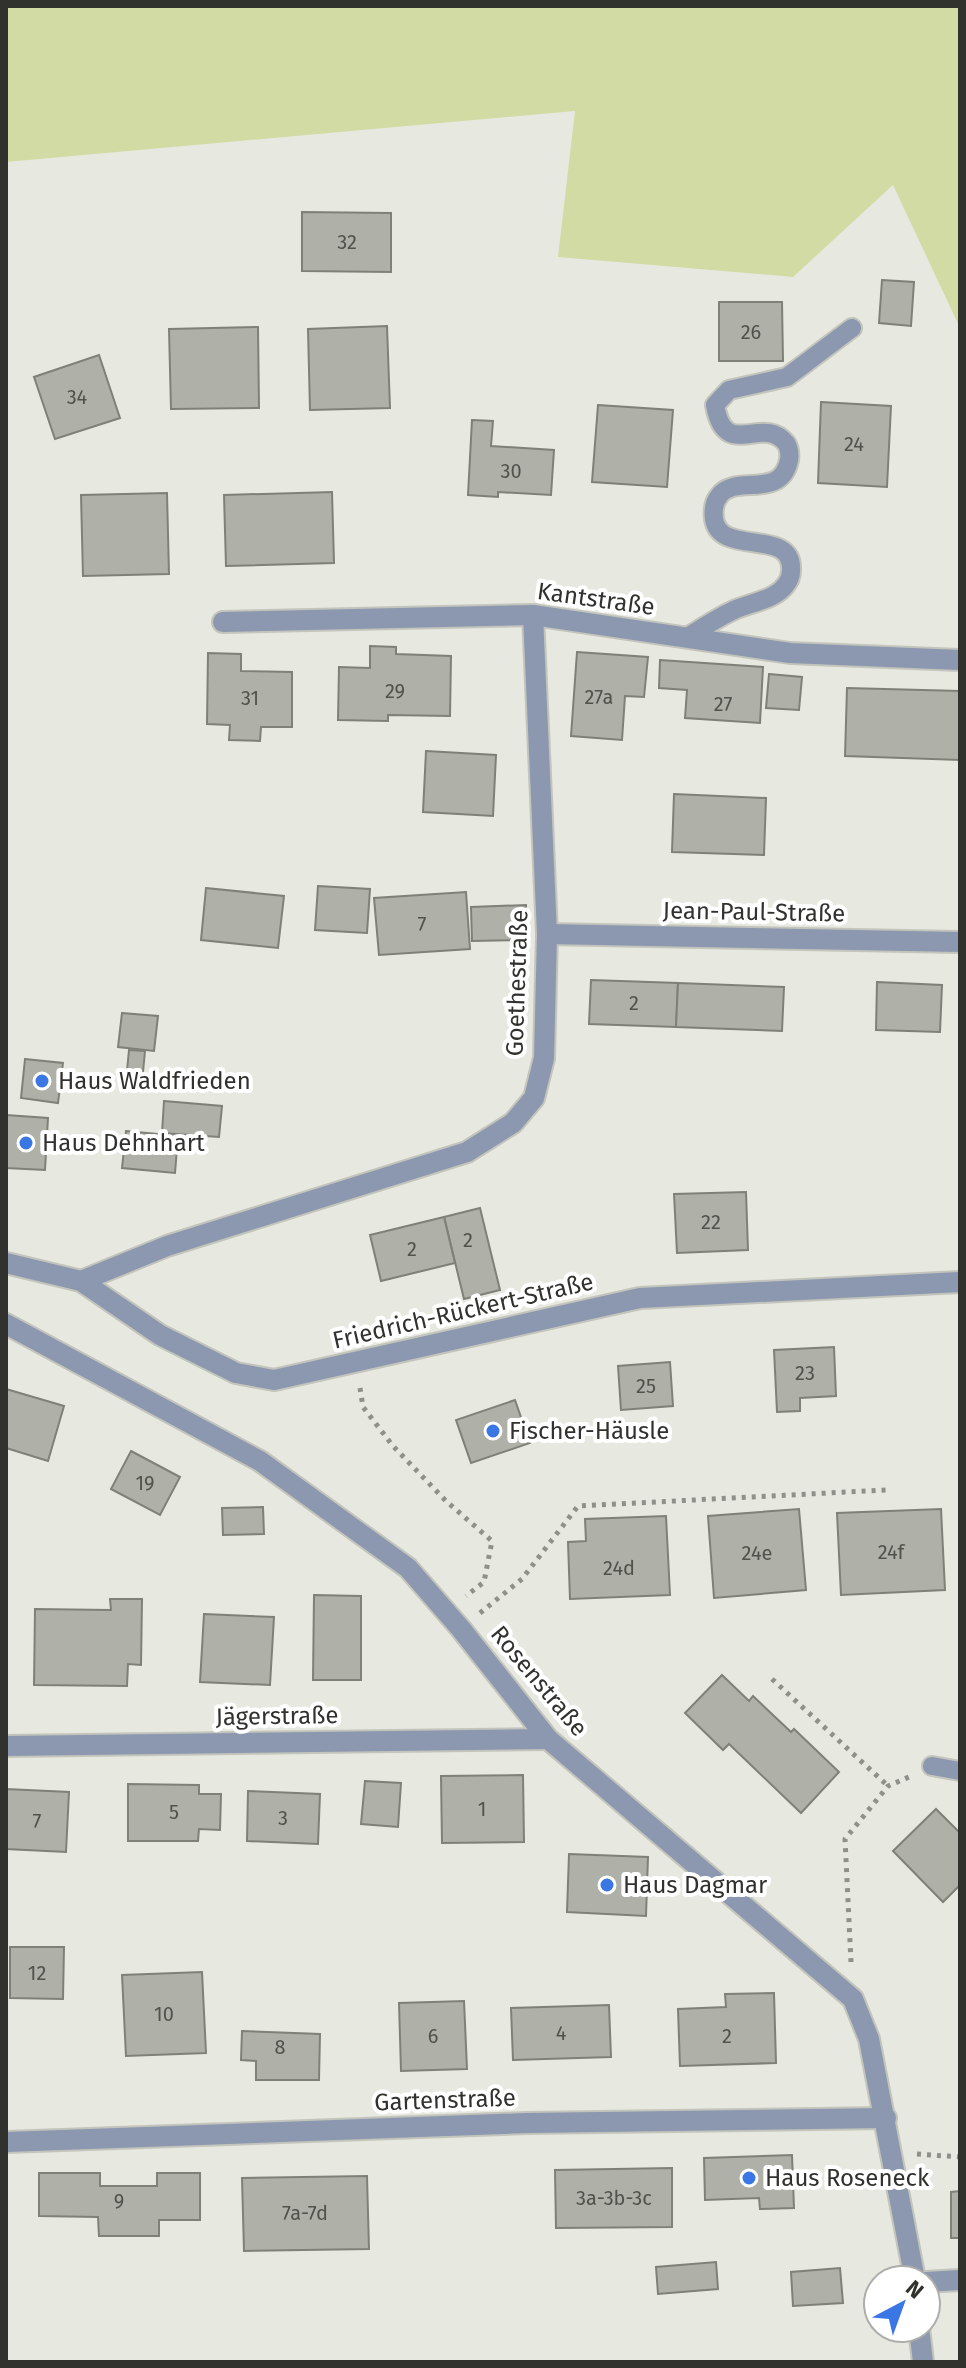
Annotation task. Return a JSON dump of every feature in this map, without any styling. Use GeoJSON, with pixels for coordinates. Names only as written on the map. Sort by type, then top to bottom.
{"type":"FeatureCollection","features":[{"type":"Feature","properties":{"kind":"street","name":"Kantstraße"},"geometry":{"type":"LineString","coordinates":[[223,622],[533,615],[790,653],[960,660]]}},
{"type":"Feature","properties":{"kind":"street","name":"Goethestraße"},"geometry":{"type":"LineString","coordinates":[[81,1281],[167,1246],[467,1152],[513,1123],[534,1098],[544,1058],[547,934],[533,615]]}},
{"type":"Feature","properties":{"kind":"street","name":"Jean-Paul-Straße"},"geometry":{"type":"LineString","coordinates":[[547,934],[960,942]]}},
{"type":"Feature","properties":{"kind":"street","name":"Friedrich-Rückert-Straße"},"geometry":{"type":"LineString","coordinates":[[6,1263],[81,1281],[160,1335],[236,1373],[274,1380],[640,1298],[960,1282]]}},
{"type":"Feature","properties":{"kind":"street","name":"Rosenstraße"},"geometry":{"type":"LineString","coordinates":[[6,1324],[260,1461],[408,1568],[446,1610],[548,1739],[853,1999],[869,2039],[912,2264]]}},
{"type":"Feature","properties":{"kind":"street","name":"Jägerstraße"},"geometry":{"type":"LineString","coordinates":[[6,1746],[548,1739]]}},
{"type":"Feature","properties":{"kind":"street","name":"Gartenstraße"},"geometry":{"type":"LineString","coordinates":[[6,2142],[527,2123],[886,2118]]}},
{"type":"Feature","properties":{"kind":"lane"},"geometry":{"type":"LineString","coordinates":[[686,638],[735,609],[775,595],[786,585],[791,572],[790,558],[781,549],[769,544],[735,540],[720,533],[714,520],[714,504],[720,493],[729,487],[762,485],[776,480],[785,471],[790,451],[786,443],[770,434],[734,435],[723,430],[715,405],[729,390],[787,377],[852,328]]}},
{"type":"Feature","properties":{"kind":"lane"},"geometry":{"type":"LineString","coordinates":[[932,1766],[960,1771]]}},
{"type":"Feature","properties":{"kind":"path"},"geometry":{"type":"LineString","coordinates":[[354,1362],[363,1407],[393,1446],[446,1501],[492,1541],[484,1582],[446,1610]]}},
{"type":"Feature","properties":{"kind":"path"},"geometry":{"type":"LineString","coordinates":[[461,1629],[522,1579],[578,1506],[886,1490]]}},
{"type":"Feature","properties":{"kind":"path"},"geometry":{"type":"LineString","coordinates":[[772,1679],[888,1786]]}},
{"type":"Feature","properties":{"kind":"path"},"geometry":{"type":"LineString","coordinates":[[853,1999],[845,1839],[888,1786],[932,1766]]}},
{"type":"Feature","properties":{"kind":"path"},"geometry":{"type":"LineString","coordinates":[[892,2153],[960,2157]]}},
{"type":"Feature","properties":{"kind":"green space"},"geometry":{"type":"Polygon","coordinates":[[[6,6],[960,6],[960,328],[893,185],[793,277],[558,257],[575,111],[6,162],[6,6]]]}},
{"type":"Feature","properties":{"kind":"building"},"geometry":{"type":"Polygon","coordinates":[[[302,212],[391,213],[391,272],[302,271],[302,212]]]}},
{"type":"Feature","properties":{"kind":"building"},"geometry":{"type":"Polygon","coordinates":[[[882,280],[914,282],[911,326],[879,323],[882,280]]]}},
{"type":"Feature","properties":{"kind":"building"},"geometry":{"type":"Polygon","coordinates":[[[719,302],[782,302],[783,361],[719,361],[719,302]]]}},
{"type":"Feature","properties":{"kind":"building"},"geometry":{"type":"Polygon","coordinates":[[[387,326],[390,408],[310,410],[308,329],[387,326]]]}},
{"type":"Feature","properties":{"kind":"building"},"geometry":{"type":"Polygon","coordinates":[[[258,327],[259,408],[171,409],[169,329],[258,327]]]}},
{"type":"Feature","properties":{"kind":"building"},"geometry":{"type":"Polygon","coordinates":[[[99,355],[120,418],[55,439],[34,377],[99,355]]]}},
{"type":"Feature","properties":{"kind":"building"},"geometry":{"type":"Polygon","coordinates":[[[821,402],[891,406],[887,487],[818,483],[821,402]]]}},
{"type":"Feature","properties":{"kind":"building"},"geometry":{"type":"Polygon","coordinates":[[[598,405],[673,410],[667,487],[592,482],[598,405]]]}},
{"type":"Feature","properties":{"kind":"building"},"geometry":{"type":"Polygon","coordinates":[[[472,420],[493,421],[491,446],[554,450],[551,495],[498,492],[498,497],[468,495],[472,420]]]}},
{"type":"Feature","properties":{"kind":"building"},"geometry":{"type":"Polygon","coordinates":[[[332,492],[334,563],[226,566],[224,495],[332,492]]]}},
{"type":"Feature","properties":{"kind":"building"},"geometry":{"type":"Polygon","coordinates":[[[167,493],[169,574],[83,576],[81,495],[167,493]]]}},
{"type":"Feature","properties":{"kind":"building"},"geometry":{"type":"Polygon","coordinates":[[[370,646],[396,647],[396,654],[451,656],[450,716],[388,715],[388,721],[338,720],[339,667],[370,668],[370,646]]]}},
{"type":"Feature","properties":{"kind":"building"},"geometry":{"type":"Polygon","coordinates":[[[577,652],[648,657],[644,697],[625,696],[622,740],[571,736],[577,652]]]}},
{"type":"Feature","properties":{"kind":"building"},"geometry":{"type":"Polygon","coordinates":[[[208,653],[241,654],[241,671],[292,672],[292,727],[261,727],[260,741],[229,740],[230,725],[207,724],[208,653]]]}},
{"type":"Feature","properties":{"kind":"building"},"geometry":{"type":"Polygon","coordinates":[[[660,660],[763,667],[760,723],[685,718],[687,690],[659,688],[660,660]]]}},
{"type":"Feature","properties":{"kind":"building"},"geometry":{"type":"Polygon","coordinates":[[[769,674],[802,677],[799,710],[766,708],[769,674]]]}},
{"type":"Feature","properties":{"kind":"building"},"geometry":{"type":"Polygon","coordinates":[[[847,688],[960,691],[960,760],[845,756],[847,688]]]}},
{"type":"Feature","properties":{"kind":"building"},"geometry":{"type":"Polygon","coordinates":[[[426,751],[496,755],[493,816],[423,812],[426,751]]]}},
{"type":"Feature","properties":{"kind":"building"},"geometry":{"type":"Polygon","coordinates":[[[674,794],[766,798],[764,855],[672,852],[674,794]]]}},
{"type":"Feature","properties":{"kind":"building"},"geometry":{"type":"Polygon","coordinates":[[[318,886],[370,889],[367,933],[315,930],[318,886]]]}},
{"type":"Feature","properties":{"kind":"building"},"geometry":{"type":"Polygon","coordinates":[[[206,888],[284,896],[278,948],[201,940],[206,888]]]}},
{"type":"Feature","properties":{"kind":"building"},"geometry":{"type":"Polygon","coordinates":[[[466,892],[470,949],[379,955],[374,898],[466,892]]]}},
{"type":"Feature","properties":{"kind":"building"},"geometry":{"type":"Polygon","coordinates":[[[526,905],[527,940],[472,941],[471,907],[526,905]]]}},
{"type":"Feature","properties":{"kind":"building"},"geometry":{"type":"Polygon","coordinates":[[[591,980],[678,983],[676,1027],[589,1024],[591,980]]]}},
{"type":"Feature","properties":{"kind":"building"},"geometry":{"type":"Polygon","coordinates":[[[877,982],[942,985],[940,1032],[876,1030],[877,982]]]}},
{"type":"Feature","properties":{"kind":"building"},"geometry":{"type":"Polygon","coordinates":[[[678,983],[784,987],[782,1031],[676,1027],[678,983]]]}},
{"type":"Feature","properties":{"kind":"building"},"geometry":{"type":"Polygon","coordinates":[[[122,1013],[158,1016],[154,1051],[118,1047],[122,1013]]]}},
{"type":"Feature","properties":{"kind":"building"},"geometry":{"type":"Polygon","coordinates":[[[129,1050],[145,1051],[142,1083],[126,1081],[129,1050]]]}},
{"type":"Feature","properties":{"kind":"building","name":"Haus Waldfrieden"},"geometry":{"type":"Polygon","coordinates":[[[25,1059],[63,1063],[58,1103],[21,1098],[25,1059]]]}},
{"type":"Feature","properties":{"kind":"building"},"geometry":{"type":"Polygon","coordinates":[[[164,1101],[222,1106],[219,1137],[162,1133],[164,1101]]]}},
{"type":"Feature","properties":{"kind":"building","name":"Haus Dehnhart"},"geometry":{"type":"Polygon","coordinates":[[[6,1115],[48,1118],[45,1170],[6,1168],[6,1115]]]}},
{"type":"Feature","properties":{"kind":"building"},"geometry":{"type":"Polygon","coordinates":[[[126,1131],[178,1136],[175,1173],[122,1168],[126,1131]]]}},
{"type":"Feature","properties":{"kind":"building"},"geometry":{"type":"Polygon","coordinates":[[[746,1192],[748,1250],[677,1253],[674,1194],[746,1192]]]}},
{"type":"Feature","properties":{"kind":"building"},"geometry":{"type":"Polygon","coordinates":[[[480,1208],[500,1290],[464,1299],[444,1217],[480,1208]]]}},
{"type":"Feature","properties":{"kind":"building"},"geometry":{"type":"Polygon","coordinates":[[[444,1217],[455,1263],[381,1281],[370,1235],[444,1217]]]}},
{"type":"Feature","properties":{"kind":"building"},"geometry":{"type":"Polygon","coordinates":[[[834,1347],[836,1396],[800,1398],[800,1411],[777,1412],[774,1350],[834,1347]]]}},
{"type":"Feature","properties":{"kind":"building"},"geometry":{"type":"Polygon","coordinates":[[[670,1362],[673,1406],[621,1410],[618,1366],[670,1362]]]}},
{"type":"Feature","properties":{"kind":"building"},"geometry":{"type":"Polygon","coordinates":[[[6,1389],[64,1406],[48,1461],[6,1448],[6,1389]]]}},
{"type":"Feature","properties":{"kind":"building","name":"Fischer-Häusle"},"geometry":{"type":"Polygon","coordinates":[[[515,1400],[530,1443],[471,1463],[456,1420],[515,1400]]]}},
{"type":"Feature","properties":{"kind":"building"},"geometry":{"type":"Polygon","coordinates":[[[131,1451],[180,1477],[160,1515],[111,1489],[131,1451]]]}},
{"type":"Feature","properties":{"kind":"building"},"geometry":{"type":"Polygon","coordinates":[[[263,1507],[264,1534],[223,1535],[222,1508],[263,1507]]]}},
{"type":"Feature","properties":{"kind":"building"},"geometry":{"type":"Polygon","coordinates":[[[799,1509],[806,1590],[714,1598],[708,1516],[799,1509]]]}},
{"type":"Feature","properties":{"kind":"building"},"geometry":{"type":"Polygon","coordinates":[[[941,1509],[945,1590],[841,1595],[837,1513],[941,1509]]]}},
{"type":"Feature","properties":{"kind":"building"},"geometry":{"type":"Polygon","coordinates":[[[666,1516],[670,1595],[570,1599],[568,1542],[586,1541],[585,1519],[666,1516]]]}},
{"type":"Feature","properties":{"kind":"building"},"geometry":{"type":"Polygon","coordinates":[[[314,1595],[361,1596],[361,1680],[313,1680],[314,1595]]]}},
{"type":"Feature","properties":{"kind":"building"},"geometry":{"type":"Polygon","coordinates":[[[110,1599],[142,1599],[141,1665],[128,1664],[127,1686],[34,1685],[35,1609],[111,1610],[110,1599]]]}},
{"type":"Feature","properties":{"kind":"building"},"geometry":{"type":"Polygon","coordinates":[[[204,1614],[274,1617],[270,1685],[200,1682],[204,1614]]]}},
{"type":"Feature","properties":{"kind":"building"},"geometry":{"type":"Polygon","coordinates":[[[722,1675],[749,1701],[753,1696],[791,1732],[794,1729],[839,1772],[801,1813],[729,1744],[723,1750],[685,1713],[722,1675]]]}},
{"type":"Feature","properties":{"kind":"building"},"geometry":{"type":"Polygon","coordinates":[[[523,1775],[524,1842],[442,1843],[441,1776],[523,1775]]]}},
{"type":"Feature","properties":{"kind":"building"},"geometry":{"type":"Polygon","coordinates":[[[365,1781],[401,1783],[398,1827],[361,1824],[365,1781]]]}},
{"type":"Feature","properties":{"kind":"building"},"geometry":{"type":"Polygon","coordinates":[[[128,1784],[199,1785],[199,1794],[221,1794],[220,1830],[199,1829],[198,1841],[128,1841],[128,1784]]]}},
{"type":"Feature","properties":{"kind":"building"},"geometry":{"type":"Polygon","coordinates":[[[6,1789],[69,1792],[66,1852],[6,1849],[6,1789]]]}},
{"type":"Feature","properties":{"kind":"building"},"geometry":{"type":"Polygon","coordinates":[[[248,1791],[320,1794],[318,1844],[247,1841],[248,1791]]]}},
{"type":"Feature","properties":{"kind":"building"},"geometry":{"type":"Polygon","coordinates":[[[936,1809],[960,1833],[960,1885],[943,1902],[893,1851],[936,1809]]]}},
{"type":"Feature","properties":{"kind":"building","name":"Haus Dagmar"},"geometry":{"type":"Polygon","coordinates":[[[569,1854],[648,1857],[646,1916],[567,1912],[569,1854]]]}},
{"type":"Feature","properties":{"kind":"building"},"geometry":{"type":"Polygon","coordinates":[[[10,1947],[64,1947],[63,1999],[10,1998],[10,1947]]]}},
{"type":"Feature","properties":{"kind":"building"},"geometry":{"type":"Polygon","coordinates":[[[202,1972],[206,2053],[126,2056],[122,1975],[202,1972]]]}},
{"type":"Feature","properties":{"kind":"building"},"geometry":{"type":"Polygon","coordinates":[[[774,1993],[776,2063],[680,2066],[678,2009],[726,2007],[725,1994],[774,1993]]]}},
{"type":"Feature","properties":{"kind":"building"},"geometry":{"type":"Polygon","coordinates":[[[464,2001],[467,2069],[401,2071],[399,2003],[464,2001]]]}},
{"type":"Feature","properties":{"kind":"building"},"geometry":{"type":"Polygon","coordinates":[[[609,2005],[611,2057],[513,2060],[511,2008],[609,2005]]]}},
{"type":"Feature","properties":{"kind":"building"},"geometry":{"type":"Polygon","coordinates":[[[242,2031],[320,2034],[319,2080],[256,2080],[256,2061],[241,2060],[242,2031]]]}},
{"type":"Feature","properties":{"kind":"building","name":"Haus Roseneck"},"geometry":{"type":"Polygon","coordinates":[[[792,2155],[794,2208],[760,2209],[759,2198],[705,2200],[704,2158],[792,2155]]]}},
{"type":"Feature","properties":{"kind":"building"},"geometry":{"type":"Polygon","coordinates":[[[672,2168],[672,2227],[556,2228],[555,2170],[672,2168]]]}},
{"type":"Feature","properties":{"kind":"building"},"geometry":{"type":"Polygon","coordinates":[[[39,2173],[100,2173],[100,2186],[157,2186],[157,2173],[200,2173],[200,2220],[159,2220],[159,2236],[99,2236],[98,2217],[39,2216],[39,2173]]]}},
{"type":"Feature","properties":{"kind":"building"},"geometry":{"type":"Polygon","coordinates":[[[367,2176],[369,2249],[244,2251],[242,2178],[367,2176]]]}},
{"type":"Feature","properties":{"kind":"building"},"geometry":{"type":"Polygon","coordinates":[[[960,2191],[960,2238],[951,2238],[951,2192],[960,2191]]]}},
{"type":"Feature","properties":{"kind":"building"},"geometry":{"type":"Polygon","coordinates":[[[716,2262],[718,2289],[658,2294],[656,2267],[716,2262]]]}},
{"type":"Feature","properties":{"kind":"building"},"geometry":{"type":"Polygon","coordinates":[[[840,2268],[843,2303],[793,2306],[791,2272],[840,2268]]]}},
{"type":"Feature","properties":{"kind":"place","name":"Haus Waldfrieden"},"geometry":{"type":"Point","coordinates":[42,1081]}},
{"type":"Feature","properties":{"kind":"place","name":"Haus Dehnhart"},"geometry":{"type":"Point","coordinates":[26,1143]}},
{"type":"Feature","properties":{"kind":"place","name":"Fischer-Häusle"},"geometry":{"type":"Point","coordinates":[493,1431]}},
{"type":"Feature","properties":{"kind":"place","name":"Haus Dagmar"},"geometry":{"type":"Point","coordinates":[607,1885]}},
{"type":"Feature","properties":{"kind":"place","name":"Haus Roseneck"},"geometry":{"type":"Point","coordinates":[749,2178]}}]}
